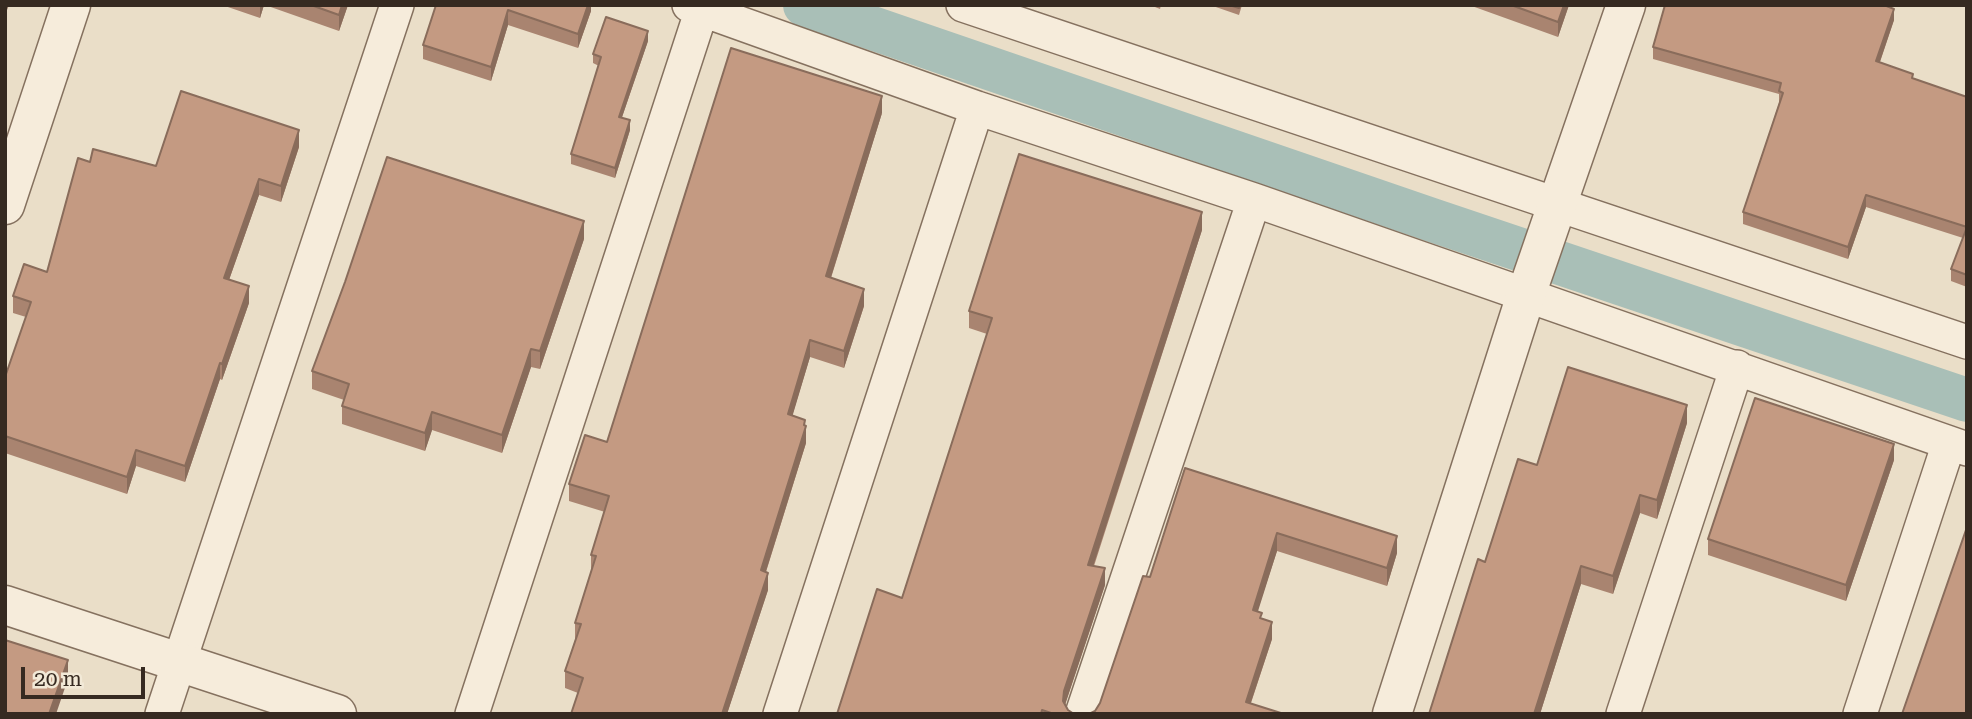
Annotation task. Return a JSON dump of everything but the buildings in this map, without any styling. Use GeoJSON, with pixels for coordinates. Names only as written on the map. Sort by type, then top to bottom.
{"type":"FeatureCollection","features":[{"type":"Feature","properties":{"kind":"street"},"geometry":{"type":"LineString","coordinates":[[5,205],[71,5]]}},
{"type":"Feature","properties":{"kind":"street"},"geometry":{"type":"LineString","coordinates":[[162,714],[397,5]]}},
{"type":"Feature","properties":{"kind":"street"},"geometry":{"type":"LineString","coordinates":[[963,5],[1553,217],[1967,342]]}},
{"type":"Feature","properties":{"kind":"street"},"geometry":{"type":"LineString","coordinates":[[1392,714],[1530,284],[1626,5]]}},
{"type":"Feature","properties":{"kind":"street"},"geometry":{"type":"LineString","coordinates":[[472,714],[695,7],[977,108],[1254,200],[1530,284],[1737,367],[1958,446],[1860,714]]}},
{"type":"Feature","properties":{"kind":"street"},"geometry":{"type":"LineString","coordinates":[[780,714],[977,108]]}},
{"type":"Feature","properties":{"kind":"street"},"geometry":{"type":"LineString","coordinates":[[1082,714],[1254,200]]}},
{"type":"Feature","properties":{"kind":"street"},"geometry":{"type":"LineString","coordinates":[[1623,714],[1737,367]]}},
{"type":"Feature","properties":{"kind":"street"},"geometry":{"type":"LineString","coordinates":[[5,605],[337,714]]}},
{"type":"Feature","properties":{"kind":"waterway"},"geometry":{"type":"LineString","coordinates":[[805,5],[1967,400]]}}]}
